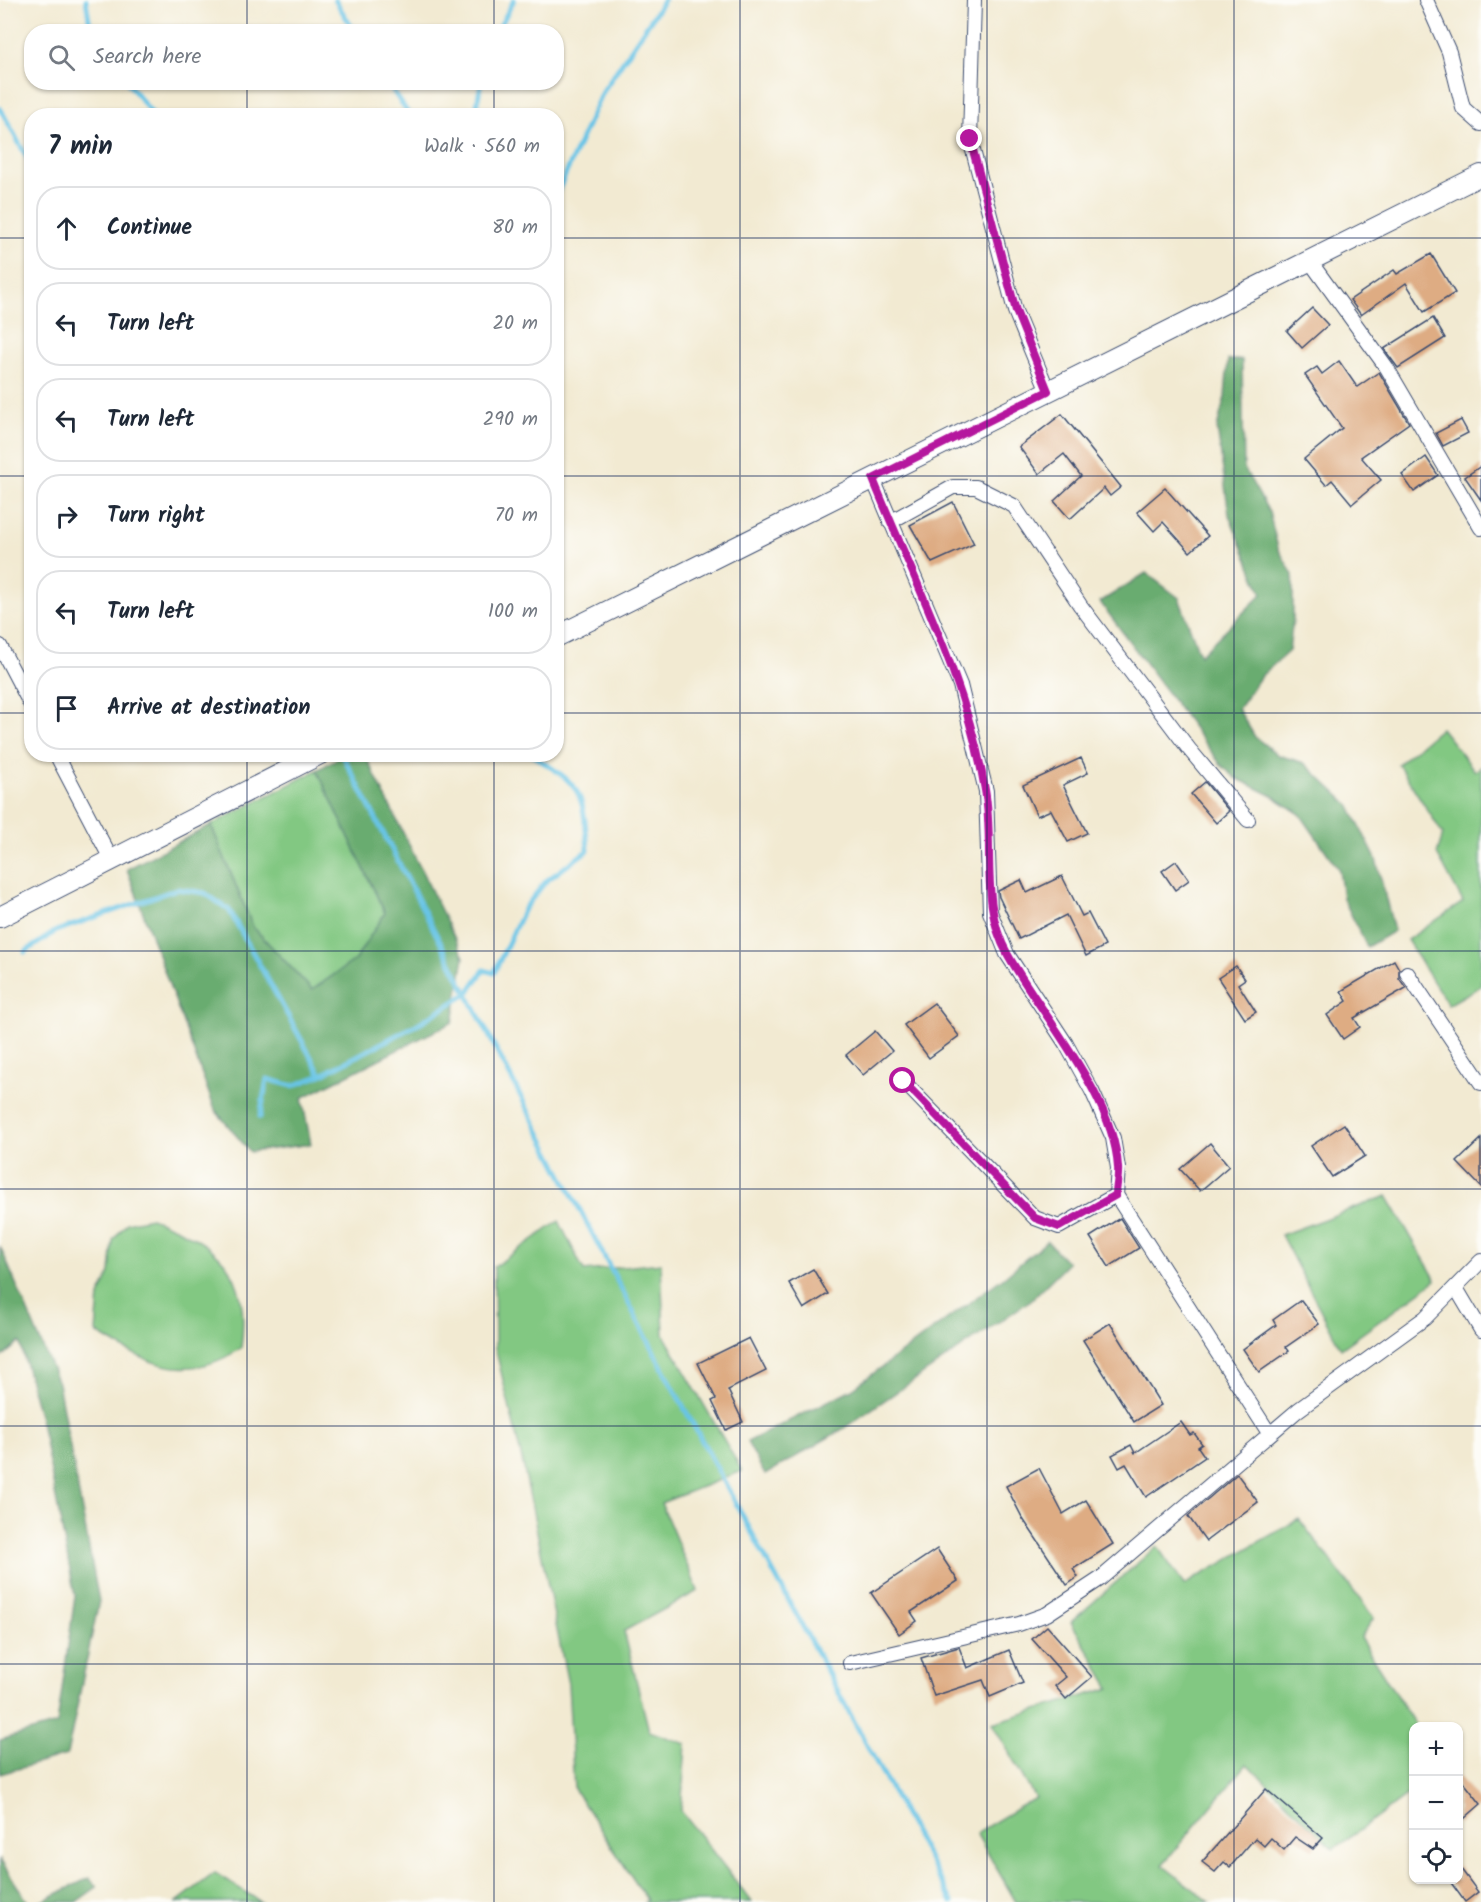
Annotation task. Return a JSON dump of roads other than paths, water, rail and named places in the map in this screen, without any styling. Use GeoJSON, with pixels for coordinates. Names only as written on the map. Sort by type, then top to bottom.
{"type":"FeatureCollection","features":[{"type":"Feature","properties":{"kind":"street"},"geometry":{"type":"LineString","coordinates":[[974,0],[970,139],[1016,311],[1048,391]]}},
{"type":"Feature","properties":{"kind":"street"},"geometry":{"type":"LineString","coordinates":[[1426,0],[1449,52],[1463,108],[1481,124]]}},
{"type":"Feature","properties":{"kind":"street"},"geometry":{"type":"LineString","coordinates":[[564,633],[1481,175]]}},
{"type":"Feature","properties":{"kind":"street"},"geometry":{"type":"LineString","coordinates":[[1310,260],[1387,368],[1481,528]]}},
{"type":"Feature","properties":{"kind":"street"},"geometry":{"type":"LineString","coordinates":[[873,479],[960,685],[986,791],[990,912],[1007,954],[1066,1044],[1092,1091],[1113,1138],[1118,1168],[1116,1195],[1269,1433]]}},
{"type":"Feature","properties":{"kind":"street"},"geometry":{"type":"LineString","coordinates":[[890,522],[952,487],[976,487],[1014,506],[1080,605],[1189,749],[1248,820]]}},
{"type":"Feature","properties":{"kind":"street"},"geometry":{"type":"LineString","coordinates":[[0,646],[24,692]]}},
{"type":"Feature","properties":{"kind":"street"},"geometry":{"type":"LineString","coordinates":[[60,762],[111,859]]}},
{"type":"Feature","properties":{"kind":"street"},"geometry":{"type":"LineString","coordinates":[[0,916],[304,762]]}},
{"type":"Feature","properties":{"kind":"street"},"geometry":{"type":"LineString","coordinates":[[1407,973],[1481,1083]]}},
{"type":"Feature","properties":{"kind":"street"},"geometry":{"type":"LineString","coordinates":[[903,1081],[1035,1218],[1059,1227],[1116,1195]]}},
{"type":"Feature","properties":{"kind":"street"},"geometry":{"type":"LineString","coordinates":[[850,1663],[1019,1624],[1047,1614],[1100,1579],[1269,1433],[1425,1318],[1481,1260]]}},
{"type":"Feature","properties":{"kind":"street"},"geometry":{"type":"LineString","coordinates":[[1456,1288],[1481,1330]]}},
{"type":"Feature","properties":{"kind":"waterway"},"geometry":{"type":"LineString","coordinates":[[86,0],[90,24]]}},
{"type":"Feature","properties":{"kind":"waterway"},"geometry":{"type":"LineString","coordinates":[[335,0],[350,24]]}},
{"type":"Feature","properties":{"kind":"waterway"},"geometry":{"type":"LineString","coordinates":[[501,24],[514,0]]}},
{"type":"Feature","properties":{"kind":"waterway"},"geometry":{"type":"LineString","coordinates":[[564,178],[601,94],[664,0]]}},
{"type":"Feature","properties":{"kind":"waterway"},"geometry":{"type":"LineString","coordinates":[[133,90],[148,108]]}},
{"type":"Feature","properties":{"kind":"waterway"},"geometry":{"type":"LineString","coordinates":[[392,90],[405,108]]}},
{"type":"Feature","properties":{"kind":"waterway"},"geometry":{"type":"LineString","coordinates":[[477,108],[480,90]]}},
{"type":"Feature","properties":{"kind":"waterway"},"geometry":{"type":"LineString","coordinates":[[0,108],[24,152]]}},
{"type":"Feature","properties":{"kind":"waterway"},"geometry":{"type":"LineString","coordinates":[[346,762],[662,1367],[952,1902]]}},
{"type":"Feature","properties":{"kind":"waterway"},"geometry":{"type":"LineString","coordinates":[[260,1117],[267,1079],[293,1086],[321,1075],[416,1025],[467,994],[484,970],[494,973],[524,909],[546,881],[588,850],[584,813],[577,791],[561,774],[542,762]]}},
{"type":"Feature","properties":{"kind":"waterway"},"geometry":{"type":"LineString","coordinates":[[25,952],[56,931],[177,889],[205,893],[229,910],[321,1075]]}}]}
